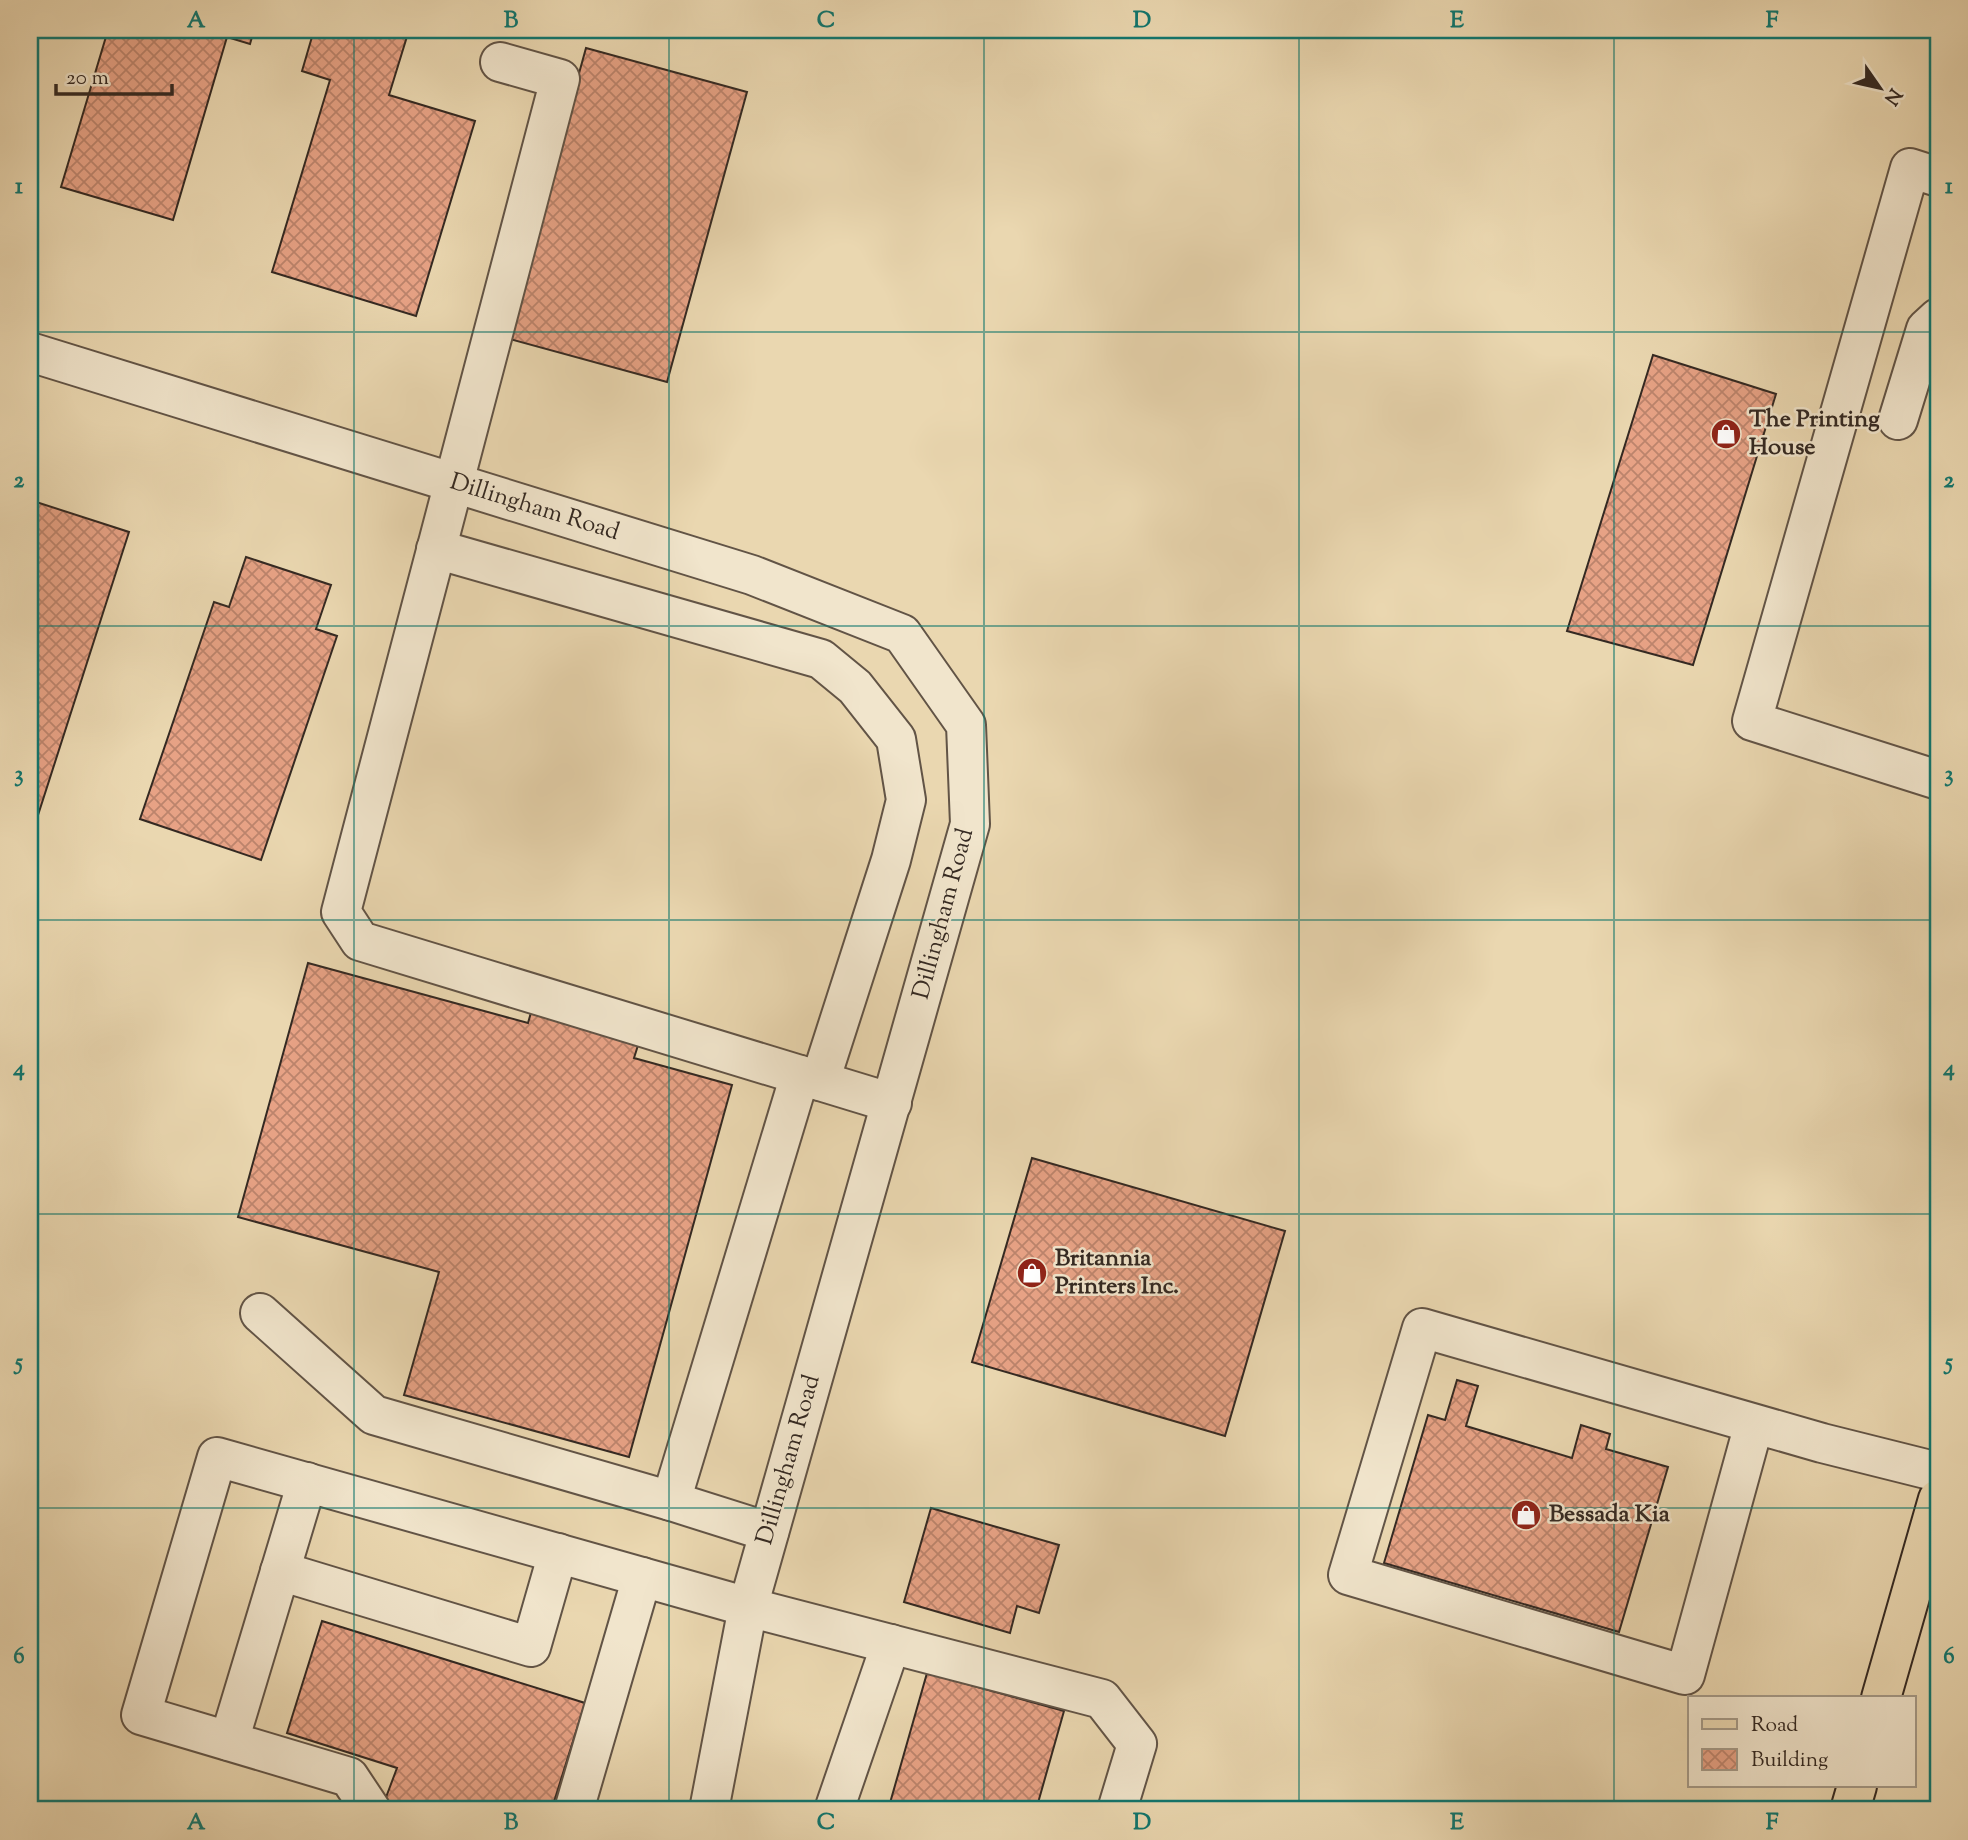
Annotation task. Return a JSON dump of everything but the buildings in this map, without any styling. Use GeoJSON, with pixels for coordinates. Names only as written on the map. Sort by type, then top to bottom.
{"type":"FeatureCollection","features":[{"type":"Feature","properties":{"kind":"main road"},"geometry":{"type":"LineString","coordinates":[[1882,1696],[1938,1499]]}},
{"type":"Feature","properties":{"kind":"main road"},"geometry":{"type":"LineString","coordinates":[[1850,1810],[1857,1787]]}},
{"type":"Feature","properties":{"kind":"street"},"geometry":{"type":"LineString","coordinates":[[500,62],[560,79],[341,912],[360,941],[891,1103]]}},
{"type":"Feature","properties":{"kind":"street"},"geometry":{"type":"LineString","coordinates":[[1938,177],[1910,169],[1752,721],[1938,780]]}},
{"type":"Feature","properties":{"kind":"street"},"geometry":{"type":"LineString","coordinates":[[1898,421],[1926,329],[1938,318]]}},
{"type":"Feature","properties":{"kind":"street","name":"Dillingham Road"},"geometry":{"type":"LineString","coordinates":[[30,352],[752,575],[902,635],[966,725],[971,824],[748,1607],[709,1810]]}},
{"type":"Feature","properties":{"kind":"street"},"geometry":{"type":"LineString","coordinates":[[436,549],[821,659],[855,687],[896,739],[906,800],[888,869],[810,1078],[671,1501]]}},
{"type":"Feature","properties":{"kind":"street"},"geometry":{"type":"LineString","coordinates":[[260,1313],[374,1415],[769,1532]]}},
{"type":"Feature","properties":{"kind":"street"},"geometry":{"type":"LineString","coordinates":[[1754,1424],[1685,1675],[1348,1575],[1422,1328],[1754,1424],[1938,1472]]}},
{"type":"Feature","properties":{"kind":"street"},"geometry":{"type":"LineString","coordinates":[[372,1810],[349,1777],[141,1715],[217,1457],[748,1607],[1101,1699],[1137,1744],[1117,1810]]}},
{"type":"Feature","properties":{"kind":"street"},"geometry":{"type":"LineString","coordinates":[[229,1741],[307,1482]]}},
{"type":"Feature","properties":{"kind":"street"},"geometry":{"type":"LineString","coordinates":[[280,1572],[531,1647],[558,1553]]}},
{"type":"Feature","properties":{"kind":"street"},"geometry":{"type":"LineString","coordinates":[[574,1810],[642,1577]]}},
{"type":"Feature","properties":{"kind":"street"},"geometry":{"type":"LineString","coordinates":[[834,1810],[891,1644]]}},
{"type":"Feature","properties":{"kind":"place","name":"The Printing House"},"geometry":{"type":"Point","coordinates":[1726,434]}},
{"type":"Feature","properties":{"kind":"place","name":"Britannia Printers Inc."},"geometry":{"type":"Point","coordinates":[1032,1273]}},
{"type":"Feature","properties":{"kind":"place","name":"Bessada Kia"},"geometry":{"type":"Point","coordinates":[1526,1515]}}]}
